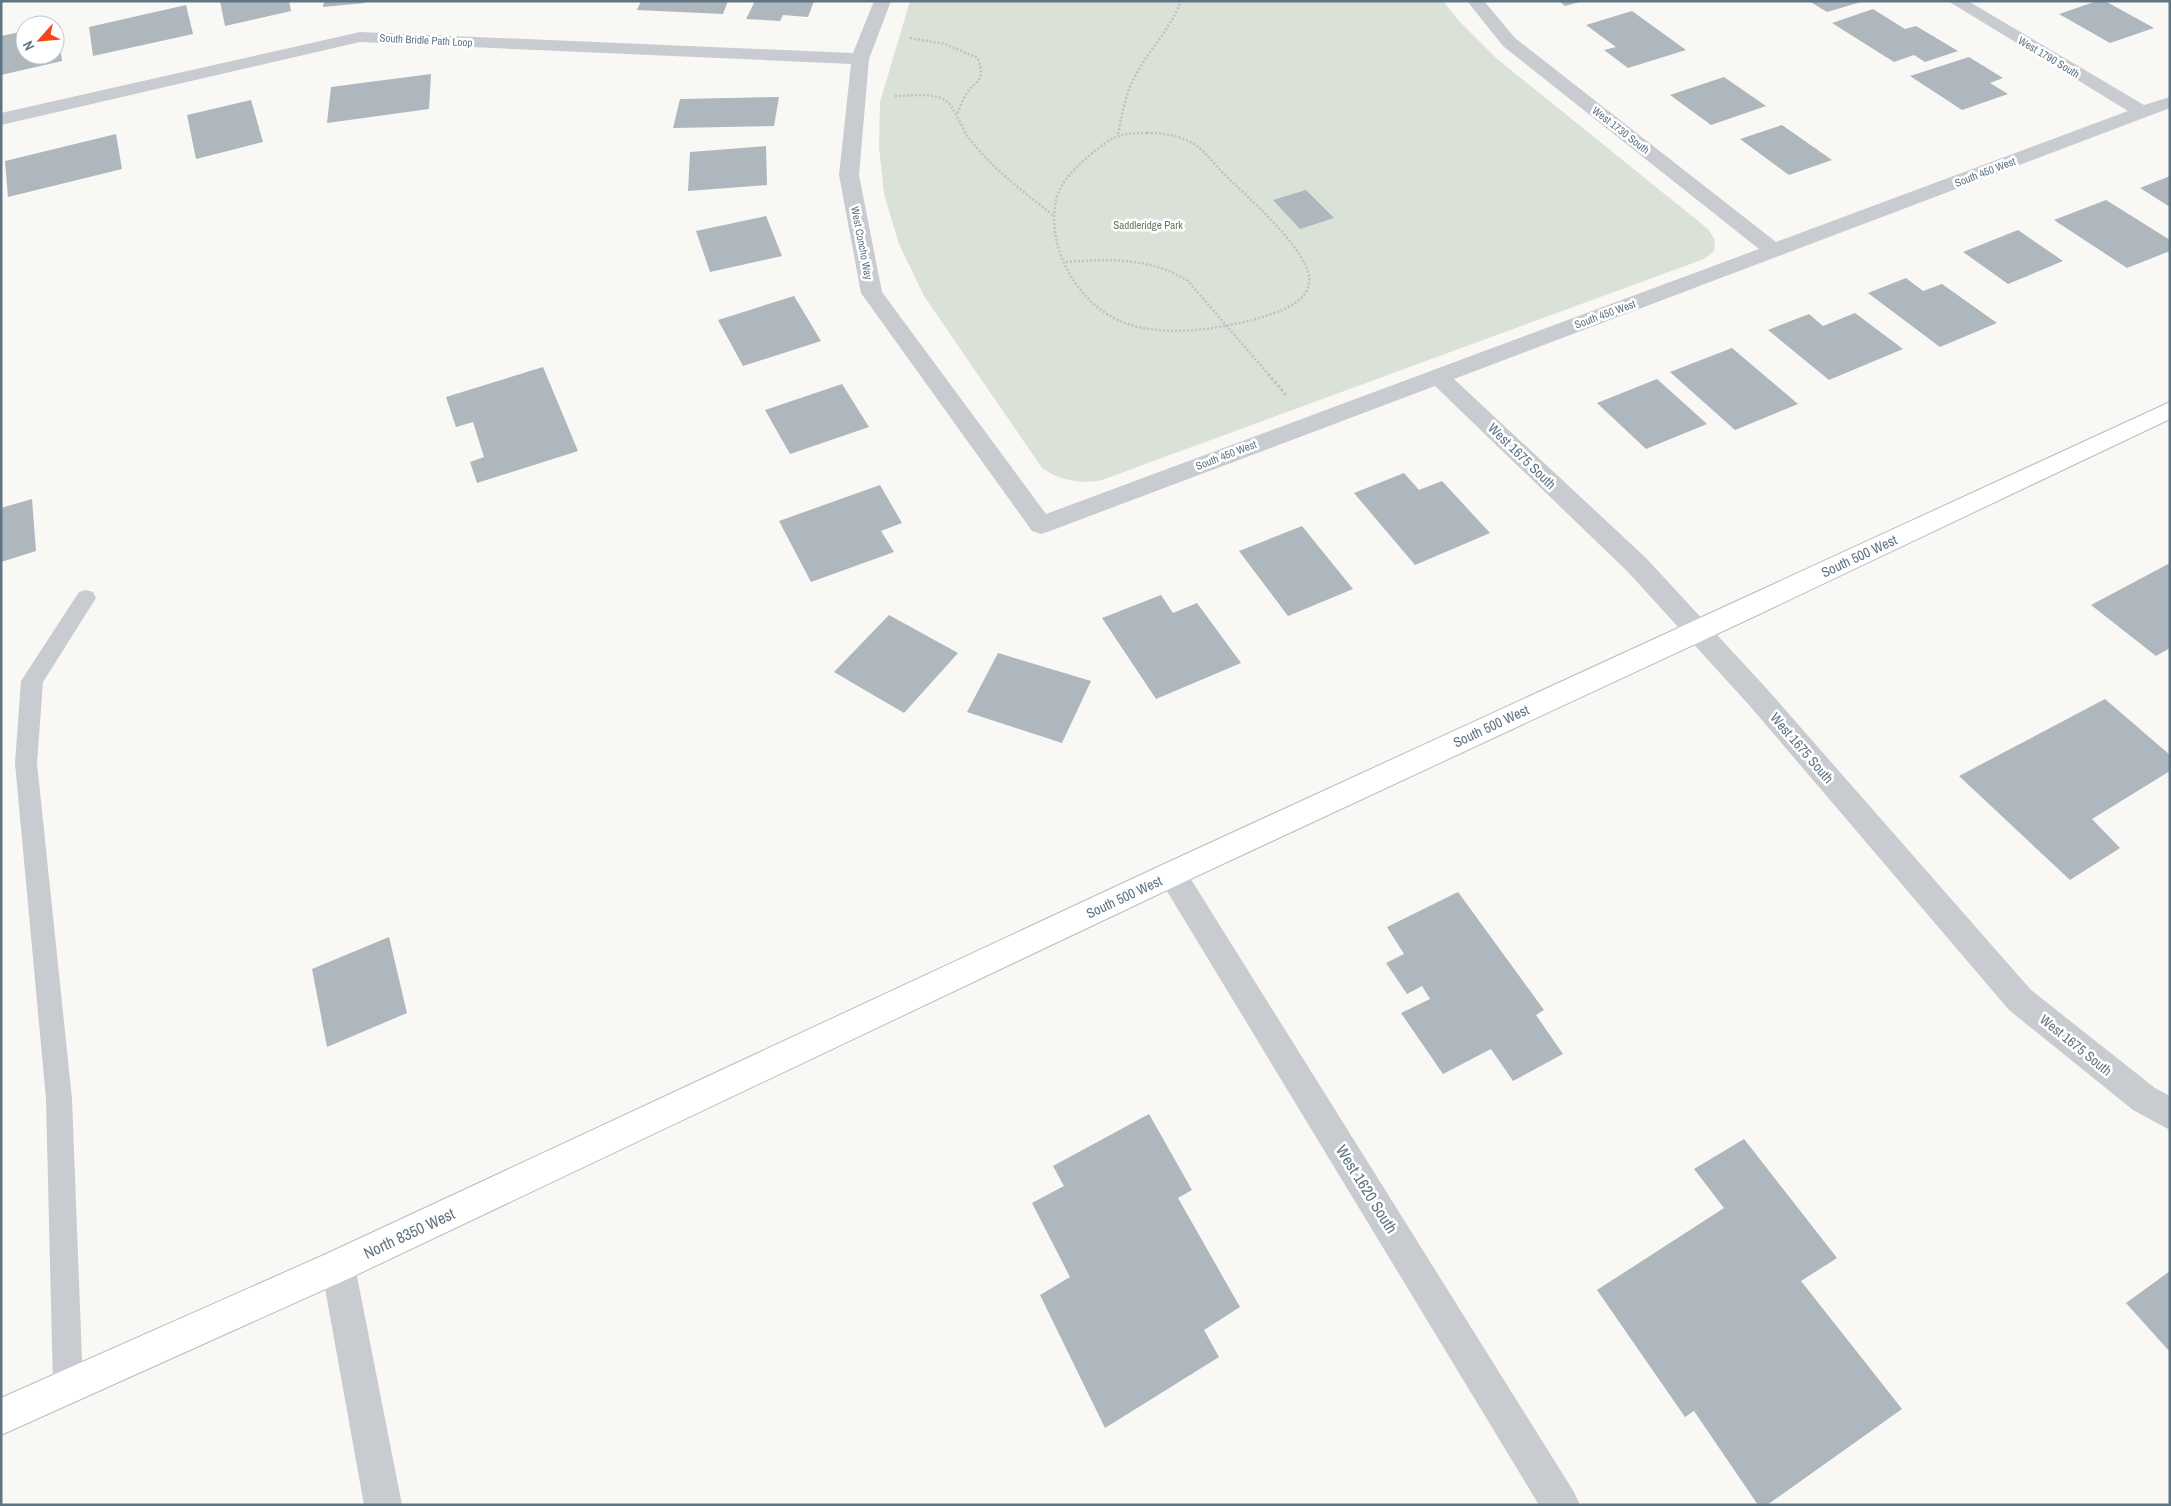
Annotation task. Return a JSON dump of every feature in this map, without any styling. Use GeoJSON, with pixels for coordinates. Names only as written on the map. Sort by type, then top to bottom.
{"type":"FeatureCollection","features":[{"type":"Feature","properties":{"kind":"street","name":"West Concho Way"},"geometry":{"type":"LineString","coordinates":[[883,1],[860,59],[849,175],[872,293],[1041,525]]}},
{"type":"Feature","properties":{"kind":"street","name":"West 1730 South"},"geometry":{"type":"LineString","coordinates":[[1475,1],[1509,42],[1775,251]]}},
{"type":"Feature","properties":{"kind":"street","name":"West 1790 South"},"geometry":{"type":"LineString","coordinates":[[1956,1],[2142,112]]}},
{"type":"Feature","properties":{"kind":"street","name":"South Bridle Path Loop"},"geometry":{"type":"LineString","coordinates":[[1,119],[360,37],[860,59]]}},
{"type":"Feature","properties":{"kind":"street","name":"South 450 West"},"geometry":{"type":"LineString","coordinates":[[1041,525],[1437,375],[1775,251],[2170,102]]}},
{"type":"Feature","properties":{"kind":"street","name":"West 1675 South"},"geometry":{"type":"LineString","coordinates":[[1437,375],[1637,565],[1698,631],[2020,1000],[2144,1099],[2170,1114]]}},
{"type":"Feature","properties":{"kind":"street","name":"South 500 West"},"geometry":{"type":"LineString","coordinates":[[814,1044],[1172,874],[2170,410]]}},
{"type":"Feature","properties":{"kind":"street","name":"West 1620 South"},"geometry":{"type":"LineString","coordinates":[[1172,874],[1561,1505]]}},
{"type":"Feature","properties":{"kind":"street","name":"North 8350 West"},"geometry":{"type":"LineString","coordinates":[[1,1417],[338,1266],[814,1044]]}},
{"type":"Feature","properties":{"kind":"street"},"geometry":{"type":"LineString","coordinates":[[338,1266],[383,1505]]}},
{"type":"Feature","properties":{"kind":"lane"},"geometry":{"type":"LineString","coordinates":[[68,1386],[59,1099],[26,763],[32,682],[86,598]]}},
{"type":"Feature","properties":{"kind":"path"},"geometry":{"type":"LineString","coordinates":[[1118,134],[1124,98],[1135,76],[1174,21],[1180,1]]}},
{"type":"Feature","properties":{"kind":"path"},"geometry":{"type":"LineString","coordinates":[[910,38],[937,41],[962,47],[978,58],[982,72],[977,84],[966,94],[957,114]]}},
{"type":"Feature","properties":{"kind":"path"},"geometry":{"type":"LineString","coordinates":[[894,96],[936,98],[948,102],[957,114],[962,132],[993,164],[1054,216]]}},
{"type":"Feature","properties":{"kind":"path"},"geometry":{"type":"LineString","coordinates":[[1143,132],[1168,134],[1193,143],[1284,235],[1309,275],[1307,292],[1291,308],[1204,330],[1178,332],[1152,330],[1129,325],[1103,313],[1082,294],[1066,262],[1056,236],[1054,216],[1060,189],[1085,158],[1118,134],[1143,132]]}},
{"type":"Feature","properties":{"kind":"path"},"geometry":{"type":"LineString","coordinates":[[1066,262],[1102,260],[1146,262],[1173,270],[1188,281],[1288,397]]}},
{"type":"Feature","properties":{"kind":"green space","name":"Saddleridge Park"},"geometry":{"type":"Polygon","coordinates":[[[910,1],[1443,1],[1459,21],[1496,58],[1708,229],[1715,240],[1714,251],[1704,259],[1102,480],[1086,482],[1063,479],[1042,468],[924,296],[899,244],[884,194],[879,147],[880,102],[910,1]]]}},
{"type":"Feature","properties":{"kind":"building"},"geometry":{"type":"Polygon","coordinates":[[[220,1],[289,1],[291,11],[225,26],[220,1]]]}},
{"type":"Feature","properties":{"kind":"building"},"geometry":{"type":"Polygon","coordinates":[[[324,1],[365,1],[365,3],[323,7],[324,1]]]}},
{"type":"Feature","properties":{"kind":"building"},"geometry":{"type":"Polygon","coordinates":[[[641,1],[728,1],[723,14],[637,10],[641,1]]]}},
{"type":"Feature","properties":{"kind":"building"},"geometry":{"type":"Polygon","coordinates":[[[755,1],[814,1],[808,17],[783,15],[780,21],[746,19],[755,1]]]}},
{"type":"Feature","properties":{"kind":"building"},"geometry":{"type":"Polygon","coordinates":[[[1559,1],[1580,1],[1580,2],[1565,6],[1559,1]]]}},
{"type":"Feature","properties":{"kind":"building"},"geometry":{"type":"Polygon","coordinates":[[[1809,1],[1860,1],[1861,2],[1827,12],[1809,1]]]}},
{"type":"Feature","properties":{"kind":"building"},"geometry":{"type":"Polygon","coordinates":[[[2097,1],[2105,1],[2154,28],[2110,43],[2059,14],[2097,1]]]}},
{"type":"Feature","properties":{"kind":"building"},"geometry":{"type":"Polygon","coordinates":[[[186,5],[193,34],[93,56],[89,27],[186,5]]]}},
{"type":"Feature","properties":{"kind":"building"},"geometry":{"type":"Polygon","coordinates":[[[1873,9],[1905,29],[1916,26],[1958,51],[1925,62],[1914,55],[1894,62],[1832,23],[1873,9]]]}},
{"type":"Feature","properties":{"kind":"building"},"geometry":{"type":"Polygon","coordinates":[[[1632,11],[1686,50],[1628,68],[1604,50],[1616,47],[1586,25],[1632,11]]]}},
{"type":"Feature","properties":{"kind":"building"},"geometry":{"type":"Polygon","coordinates":[[[15,33],[15,65],[45,65],[1,75],[1,36],[15,33]]]}},
{"type":"Feature","properties":{"kind":"building"},"geometry":{"type":"Polygon","coordinates":[[[1969,57],[2003,78],[1990,83],[2008,94],[1962,110],[1910,76],[1969,57]]]}},
{"type":"Feature","properties":{"kind":"building"},"geometry":{"type":"Polygon","coordinates":[[[431,74],[429,109],[327,123],[331,87],[431,74]]]}},
{"type":"Feature","properties":{"kind":"building"},"geometry":{"type":"Polygon","coordinates":[[[1724,77],[1766,106],[1711,125],[1670,95],[1724,77]]]}},
{"type":"Feature","properties":{"kind":"building"},"geometry":{"type":"Polygon","coordinates":[[[779,97],[774,126],[673,128],[680,99],[779,97]]]}},
{"type":"Feature","properties":{"kind":"building"},"geometry":{"type":"Polygon","coordinates":[[[251,100],[263,142],[196,159],[187,115],[251,100]]]}},
{"type":"Feature","properties":{"kind":"building"},"geometry":{"type":"Polygon","coordinates":[[[1782,125],[1832,160],[1789,175],[1740,139],[1782,125]]]}},
{"type":"Feature","properties":{"kind":"building"},"geometry":{"type":"Polygon","coordinates":[[[116,134],[122,169],[8,197],[5,161],[116,134]]]}},
{"type":"Feature","properties":{"kind":"building"},"geometry":{"type":"Polygon","coordinates":[[[766,146],[767,185],[688,191],[690,152],[766,146]]]}},
{"type":"Feature","properties":{"kind":"building"},"geometry":{"type":"Polygon","coordinates":[[[2170,176],[2170,207],[2140,188],[2170,176]]]}},
{"type":"Feature","properties":{"kind":"building"},"geometry":{"type":"Polygon","coordinates":[[[1306,190],[1334,218],[1300,229],[1273,200],[1306,190]]]}},
{"type":"Feature","properties":{"kind":"building"},"geometry":{"type":"Polygon","coordinates":[[[2106,200],[2170,240],[2170,251],[2127,268],[2054,220],[2106,200]]]}},
{"type":"Feature","properties":{"kind":"building"},"geometry":{"type":"Polygon","coordinates":[[[766,216],[782,256],[710,272],[696,231],[766,216]]]}},
{"type":"Feature","properties":{"kind":"building"},"geometry":{"type":"Polygon","coordinates":[[[2018,230],[2063,261],[2008,284],[1963,252],[2018,230]]]}},
{"type":"Feature","properties":{"kind":"building"},"geometry":{"type":"Polygon","coordinates":[[[1906,278],[1923,291],[1942,284],[1997,323],[1940,347],[1868,293],[1906,278]]]}},
{"type":"Feature","properties":{"kind":"building"},"geometry":{"type":"Polygon","coordinates":[[[794,296],[821,341],[743,366],[718,320],[794,296]]]}},
{"type":"Feature","properties":{"kind":"building"},"geometry":{"type":"Polygon","coordinates":[[[1855,313],[1903,349],[1829,380],[1768,330],[1809,314],[1823,326],[1855,313]]]}},
{"type":"Feature","properties":{"kind":"building"},"geometry":{"type":"Polygon","coordinates":[[[1732,348],[1798,404],[1735,430],[1670,372],[1732,348]]]}},
{"type":"Feature","properties":{"kind":"building"},"geometry":{"type":"Polygon","coordinates":[[[543,367],[578,451],[477,483],[470,462],[484,457],[473,422],[456,427],[446,397],[543,367]]]}},
{"type":"Feature","properties":{"kind":"building"},"geometry":{"type":"Polygon","coordinates":[[[1657,379],[1707,424],[1646,449],[1597,403],[1657,379]]]}},
{"type":"Feature","properties":{"kind":"building"},"geometry":{"type":"Polygon","coordinates":[[[842,384],[869,427],[790,454],[765,410],[842,384]]]}},
{"type":"Feature","properties":{"kind":"building"},"geometry":{"type":"Polygon","coordinates":[[[1404,473],[1419,490],[1442,481],[1490,533],[1415,565],[1354,493],[1404,473]]]}},
{"type":"Feature","properties":{"kind":"building"},"geometry":{"type":"Polygon","coordinates":[[[880,485],[902,523],[881,531],[894,552],[811,582],[779,521],[880,485]]]}},
{"type":"Feature","properties":{"kind":"building"},"geometry":{"type":"Polygon","coordinates":[[[32,499],[36,551],[1,562],[1,508],[32,499]]]}},
{"type":"Feature","properties":{"kind":"building"},"geometry":{"type":"Polygon","coordinates":[[[1302,526],[1353,589],[1288,616],[1239,551],[1302,526]]]}},
{"type":"Feature","properties":{"kind":"building"},"geometry":{"type":"Polygon","coordinates":[[[2170,563],[2170,648],[2156,656],[2091,605],[2170,563]]]}},
{"type":"Feature","properties":{"kind":"building"},"geometry":{"type":"Polygon","coordinates":[[[1161,595],[1173,613],[1197,603],[1241,663],[1156,699],[1102,618],[1161,595]]]}},
{"type":"Feature","properties":{"kind":"building"},"geometry":{"type":"Polygon","coordinates":[[[889,615],[958,653],[904,713],[834,672],[889,615]]]}},
{"type":"Feature","properties":{"kind":"building"},"geometry":{"type":"Polygon","coordinates":[[[998,653],[1091,681],[1062,743],[967,712],[998,653]]]}},
{"type":"Feature","properties":{"kind":"building"},"geometry":{"type":"Polygon","coordinates":[[[2105,699],[2170,755],[2170,771],[2092,819],[2120,848],[2070,880],[1959,776],[2105,699]]]}},
{"type":"Feature","properties":{"kind":"building"},"geometry":{"type":"Polygon","coordinates":[[[1458,892],[1544,1010],[1536,1015],[1563,1054],[1513,1081],[1491,1049],[1443,1074],[1401,1013],[1430,999],[1422,986],[1407,994],[1386,963],[1404,954],[1387,927],[1458,892]]]}},
{"type":"Feature","properties":{"kind":"building"},"geometry":{"type":"Polygon","coordinates":[[[389,937],[407,1013],[327,1047],[312,969],[389,937]]]}},
{"type":"Feature","properties":{"kind":"building"},"geometry":{"type":"Polygon","coordinates":[[[1149,1114],[1192,1190],[1178,1198],[1240,1307],[1204,1330],[1219,1357],[1105,1428],[1040,1295],[1070,1277],[1032,1203],[1064,1186],[1053,1166],[1149,1114]]]}},
{"type":"Feature","properties":{"kind":"building"},"geometry":{"type":"Polygon","coordinates":[[[1744,1139],[1837,1258],[1801,1281],[1902,1409],[1767,1505],[1758,1505],[1694,1411],[1685,1417],[1597,1290],[1724,1208],[1694,1169],[1744,1139]]]}},
{"type":"Feature","properties":{"kind":"building"},"geometry":{"type":"Polygon","coordinates":[[[2170,1271],[2170,1352],[2126,1303],[2170,1271]]]}}]}
